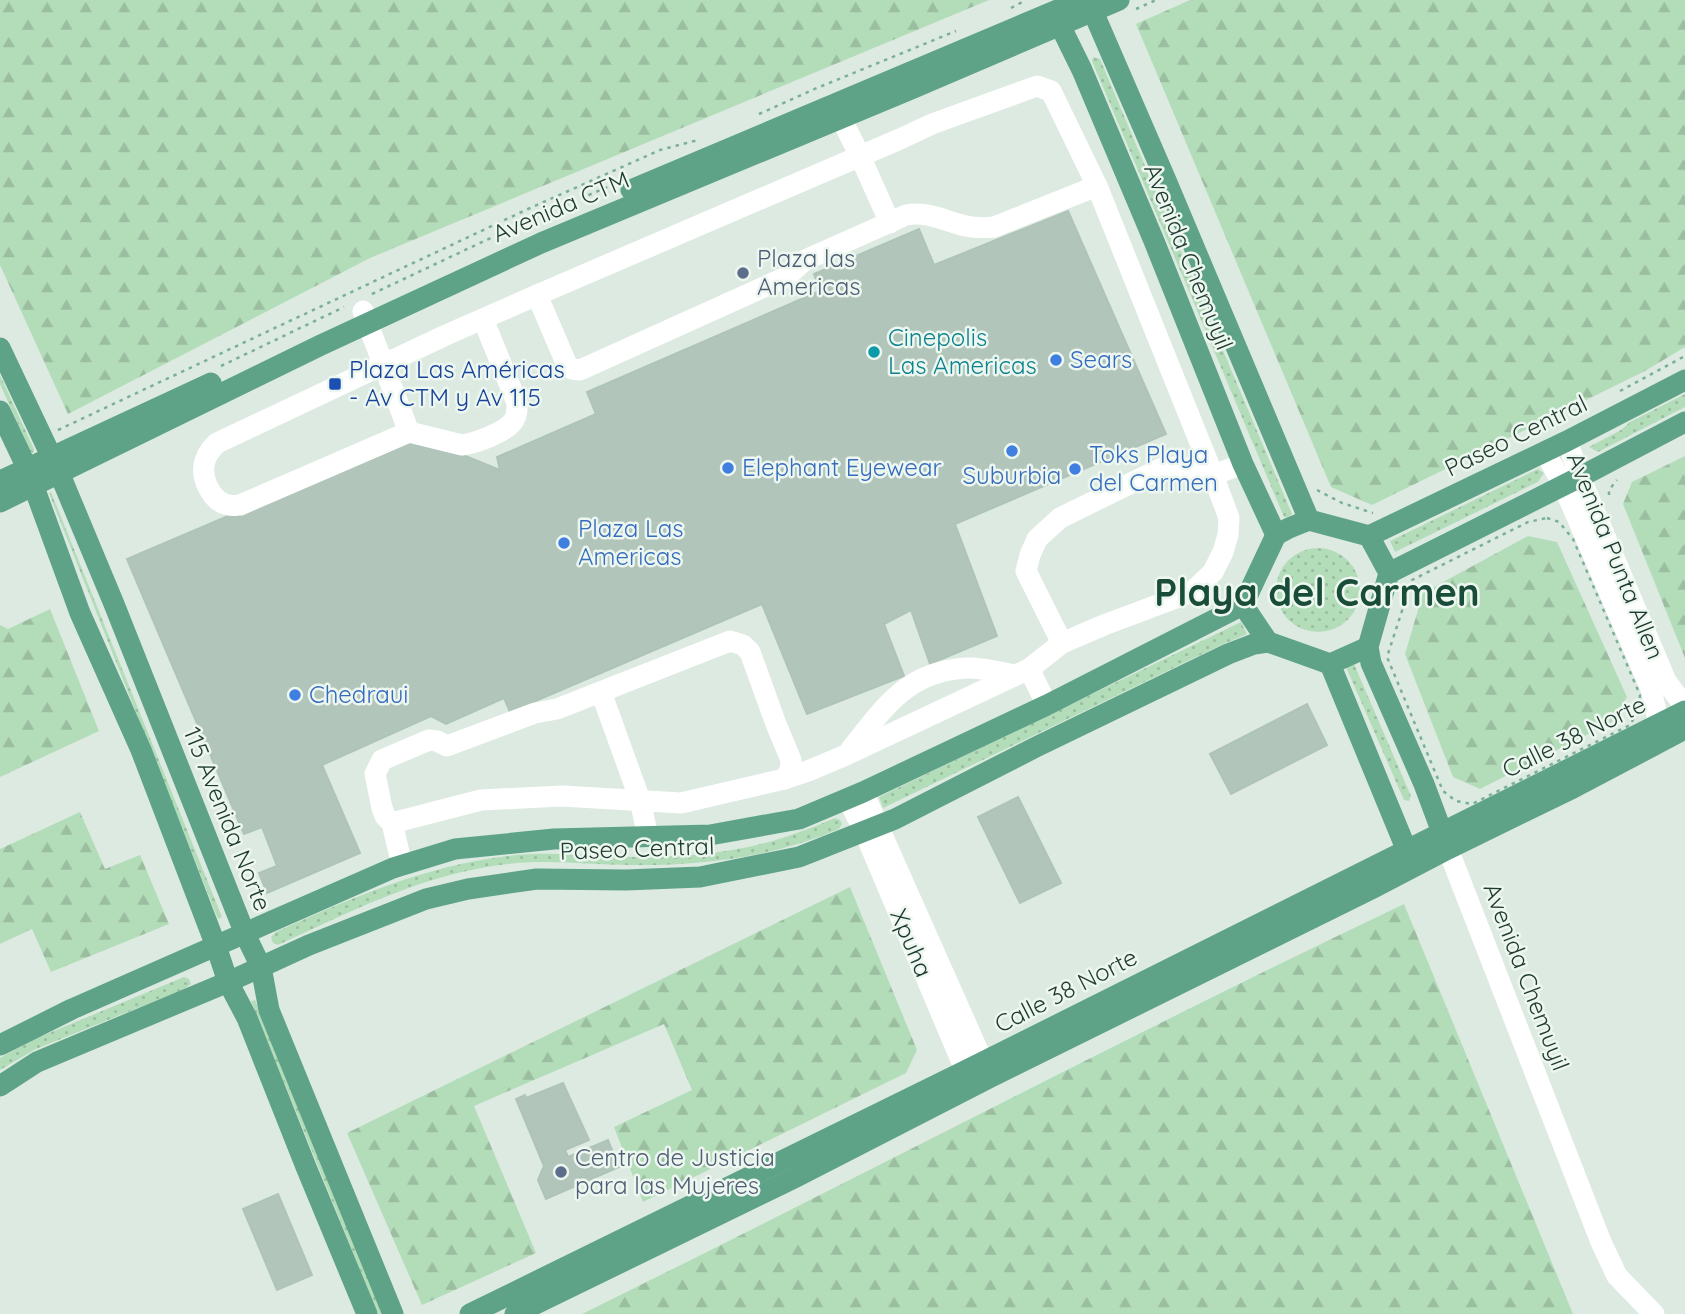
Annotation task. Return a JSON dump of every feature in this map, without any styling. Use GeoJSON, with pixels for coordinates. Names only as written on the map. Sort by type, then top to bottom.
{"type":"FeatureCollection","features":[{"type":"Feature","properties":{"kind":"main road","name":"Avenida CTM"},"geometry":{"type":"LineString","coordinates":[[30,477],[309,351],[361,309],[535,230],[838,111],[1054,12],[1087,4],[1126,5]]}},
{"type":"Feature","properties":{"kind":"main road","name":"Avenida Chemuyil"},"geometry":{"type":"LineString","coordinates":[[1087,4],[1165,178],[1309,520]]}},
{"type":"Feature","properties":{"kind":"main road","name":"Avenida Chemuyil"},"geometry":{"type":"LineString","coordinates":[[1054,12],[1082,70],[1154,240],[1242,464],[1276,535]]}},
{"type":"Feature","properties":{"kind":"main road","name":"115 Avenida Norte"},"geometry":{"type":"LineString","coordinates":[[0,348],[55,466],[114,604],[244,933],[261,967],[269,1010],[393,1314]]}},
{"type":"Feature","properties":{"kind":"main road","name":"Paseo Central"},"geometry":{"type":"LineString","coordinates":[[1369,537],[1545,452],[1685,380]]}},
{"type":"Feature","properties":{"kind":"main road"},"geometry":{"type":"LineString","coordinates":[[0,411],[30,477],[80,613],[141,750],[228,982],[247,1018],[367,1314]]}},
{"type":"Feature","properties":{"kind":"main road"},"geometry":{"type":"LineString","coordinates":[[1389,573],[1685,422]]}},
{"type":"Feature","properties":{"kind":"main road"},"geometry":{"type":"LineString","coordinates":[[0,481],[30,477]]}},
{"type":"Feature","properties":{"kind":"main road"},"geometry":{"type":"LineString","coordinates":[[0,502],[30,477]]}},
{"type":"Feature","properties":{"kind":"main road"},"geometry":{"type":"LineString","coordinates":[[1309,520],[1369,537],[1389,573],[1377,652],[1330,664],[1268,642],[1243,605],[1276,535],[1309,520]]}},
{"type":"Feature","properties":{"kind":"main road","name":"Paseo Central"},"geometry":{"type":"LineString","coordinates":[[2,1042],[402,865],[454,849],[554,839],[710,835],[799,819],[855,796],[1047,705],[1243,605]]}},
{"type":"Feature","properties":{"kind":"main road","name":"Paseo Central"},"geometry":{"type":"LineString","coordinates":[[0,1086],[37,1062],[309,945],[426,899],[537,878],[626,880],[700,877],[799,857],[871,829],[1228,654],[1254,644],[1268,642]]}},
{"type":"Feature","properties":{"kind":"main road","name":"Avenida Chemuyil"},"geometry":{"type":"LineString","coordinates":[[1377,652],[1371,663],[1424,783],[1445,840]]}},
{"type":"Feature","properties":{"kind":"main road"},"geometry":{"type":"LineString","coordinates":[[1330,664],[1410,858]]}},
{"type":"Feature","properties":{"kind":"main road","name":"Calle 38 Norte"},"geometry":{"type":"LineString","coordinates":[[470,1314],[978,1074],[1445,840],[1573,788],[1662,732],[1685,709]]}},
{"type":"Feature","properties":{"kind":"main road","name":"Calle 38 Norte"},"geometry":{"type":"LineString","coordinates":[[1662,732],[1685,729]]}},
{"type":"Feature","properties":{"kind":"main road","name":"Calle 38 Norte"},"geometry":{"type":"LineString","coordinates":[[515,1314],[794,1178],[978,1074]]}},
{"type":"Feature","properties":{"kind":"street"},"geometry":{"type":"LineString","coordinates":[[392,823],[481,800],[562,796],[681,803],[808,771],[1022,672],[1062,643],[1192,592],[1213,572],[1228,535],[1228,518],[1213,475],[1097,186],[1051,91],[1037,86],[932,124],[537,295],[484,319],[383,365],[217,443],[208,452],[204,463],[203,472],[208,488],[216,498],[228,505],[240,505],[409,432],[462,445],[471,444],[508,428],[516,414],[517,403],[484,319]]}},
{"type":"Feature","properties":{"kind":"street"},"geometry":{"type":"LineString","coordinates":[[838,111],[890,223]]}},
{"type":"Feature","properties":{"kind":"street"},"geometry":{"type":"LineString","coordinates":[[537,295],[567,365],[580,370],[786,277],[805,260],[906,215],[917,213],[978,228],[994,227],[1097,186]]}},
{"type":"Feature","properties":{"kind":"street"},"geometry":{"type":"LineString","coordinates":[[361,309],[409,432]]}},
{"type":"Feature","properties":{"kind":"street","name":"Avenida Punta Allen"},"geometry":{"type":"LineString","coordinates":[[1567,441],[1571,481],[1651,689],[1662,732]]}},
{"type":"Feature","properties":{"kind":"street","name":"Avenida Punta Allen"},"geometry":{"type":"LineString","coordinates":[[1545,452],[1571,481],[1666,681],[1685,709]]}},
{"type":"Feature","properties":{"kind":"street"},"geometry":{"type":"LineString","coordinates":[[1062,643],[1026,572],[1037,539],[1060,518],[1162,468],[1195,469],[1213,475],[1242,464]]}},
{"type":"Feature","properties":{"kind":"street"},"geometry":{"type":"LineString","coordinates":[[402,865],[392,823],[382,808],[375,774],[382,760],[429,740],[447,746],[535,713],[557,709],[730,641],[743,645],[750,652],[791,760],[790,771],[784,779]]}},
{"type":"Feature","properties":{"kind":"street"},"geometry":{"type":"LineString","coordinates":[[846,755],[887,704],[911,684],[935,673],[969,668],[1022,672],[1047,705]]}},
{"type":"Feature","properties":{"kind":"street"},"geometry":{"type":"LineString","coordinates":[[601,692],[640,800],[648,837]]}},
{"type":"Feature","properties":{"kind":"street","name":"Xpuha"},"geometry":{"type":"LineString","coordinates":[[855,796],[978,1074]]}},
{"type":"Feature","properties":{"kind":"street","name":"Avenida Chemuyil"},"geometry":{"type":"LineString","coordinates":[[1445,840],[1601,1242],[1617,1276],[1654,1314]]}},
{"type":"Feature","properties":{"kind":"path"},"geometry":{"type":"LineString","coordinates":[[1010,8],[1026,0]]}},
{"type":"Feature","properties":{"kind":"path"},"geometry":{"type":"LineString","coordinates":[[1126,5],[1157,0]]}},
{"type":"Feature","properties":{"kind":"path"},"geometry":{"type":"LineString","coordinates":[[757,115],[964,28]]}},
{"type":"Feature","properties":{"kind":"path"},"geometry":{"type":"LineString","coordinates":[[42,438],[540,204],[660,150],[697,140]]}},
{"type":"Feature","properties":{"kind":"path"},"geometry":{"type":"LineString","coordinates":[[216,368],[361,309],[531,219],[621,181]]}},
{"type":"Feature","properties":{"kind":"path"},"geometry":{"type":"LineString","coordinates":[[1617,393],[1685,356]]}},
{"type":"Feature","properties":{"kind":"path"},"geometry":{"type":"LineString","coordinates":[[1316,490],[1342,503],[1372,513],[1381,509]]}},
{"type":"Feature","properties":{"kind":"path"},"geometry":{"type":"LineString","coordinates":[[1377,652],[1412,580]]}},
{"type":"Feature","properties":{"kind":"green space"},"geometry":{"type":"Polygon","coordinates":[[[0,0],[989,0],[370,258],[68,414],[0,265],[0,0]]]}},
{"type":"Feature","properties":{"kind":"green space"},"geometry":{"type":"Polygon","coordinates":[[[1190,0],[1685,0],[1685,347],[1645,371],[1372,505],[1331,487],[1136,24],[1190,0]]]}},
{"type":"Feature","properties":{"kind":"green space"},"geometry":{"type":"Polygon","coordinates":[[[1093,57],[1100,59],[1292,514],[1288,517],[1284,517],[1092,61],[1093,57]]]}},
{"type":"Feature","properties":{"kind":"green space"},"geometry":{"type":"Polygon","coordinates":[[[0,375],[34,449],[33,453],[0,384],[0,375]]]}},
{"type":"Feature","properties":{"kind":"green space"},"geometry":{"type":"Polygon","coordinates":[[[1685,394],[1685,407],[1598,452],[1589,447],[1621,430],[1630,422],[1685,394]]]}},
{"type":"Feature","properties":{"kind":"green space"},"geometry":{"type":"Polygon","coordinates":[[[1685,456],[1685,658],[1623,504],[1632,482],[1685,456]]]}},
{"type":"Feature","properties":{"kind":"green space"},"geometry":{"type":"Polygon","coordinates":[[[1538,469],[1544,473],[1538,482],[1395,552],[1390,541],[1538,469]]]}},
{"type":"Feature","properties":{"kind":"green space"},"geometry":{"type":"Polygon","coordinates":[[[51,492],[222,917],[218,919],[49,493],[51,492]]]}},
{"type":"Feature","properties":{"kind":"green space"},"geometry":{"type":"Polygon","coordinates":[[[1528,536],[1557,542],[1627,697],[1612,722],[1480,789],[1453,777],[1405,654],[1423,593],[1528,536]]]}},
{"type":"Feature","properties":{"kind":"green space"},"geometry":{"type":"Polygon","coordinates":[[[1318,548],[1334,551],[1348,560],[1357,574],[1360,590],[1357,606],[1348,620],[1334,629],[1318,632],[1302,629],[1288,620],[1279,606],[1276,590],[1279,574],[1288,560],[1302,551],[1318,548]]]}},
{"type":"Feature","properties":{"kind":"green space"},"geometry":{"type":"Polygon","coordinates":[[[50,609],[99,731],[0,777],[0,625],[8,629],[50,609]]]}},
{"type":"Feature","properties":{"kind":"green space"},"geometry":{"type":"Polygon","coordinates":[[[1241,622],[1247,634],[883,808],[879,797],[1241,622]]]}},
{"type":"Feature","properties":{"kind":"green space"},"geometry":{"type":"Polygon","coordinates":[[[1354,664],[1411,796],[1409,801],[1404,800],[1346,667],[1354,664]]]}},
{"type":"Feature","properties":{"kind":"green space"},"geometry":{"type":"Polygon","coordinates":[[[80,812],[105,869],[140,855],[169,924],[51,972],[32,929],[0,944],[0,849],[80,812]]]}},
{"type":"Feature","properties":{"kind":"green space"},"geometry":{"type":"Polygon","coordinates":[[[835,818],[842,824],[839,829],[789,847],[737,858],[657,865],[523,863],[477,869],[390,895],[278,945],[273,943],[271,937],[304,919],[360,896],[447,867],[507,856],[539,854],[634,857],[714,853],[772,841],[835,818]]]}},
{"type":"Feature","properties":{"kind":"green space"},"geometry":{"type":"Polygon","coordinates":[[[850,887],[917,1050],[906,1073],[643,1202],[614,1127],[692,1090],[664,1024],[474,1106],[536,1253],[422,1305],[347,1133],[850,887]]]}},
{"type":"Feature","properties":{"kind":"green space"},"geometry":{"type":"Polygon","coordinates":[[[1404,904],[1573,1314],[582,1314],[1197,1005],[1404,904]]]}},
{"type":"Feature","properties":{"kind":"green space"},"geometry":{"type":"Polygon","coordinates":[[[184,977],[189,979],[191,984],[185,989],[36,1049],[0,1070],[0,1058],[32,1040],[184,977]]]}},
{"type":"Feature","properties":{"kind":"green space"},"geometry":{"type":"Polygon","coordinates":[[[255,1000],[382,1314],[378,1314],[251,1001],[255,1000]]]}},
{"type":"Feature","properties":{"kind":"building","name":"Plaza Las Americas"},"geometry":{"type":"Polygon","coordinates":[[[1068,211],[1166,434],[955,524],[997,636],[930,664],[911,610],[884,624],[904,676],[807,714],[762,604],[510,712],[504,698],[446,724],[431,716],[322,765],[360,853],[267,893],[259,873],[277,866],[262,827],[244,834],[127,559],[416,436],[500,470],[497,457],[596,414],[587,392],[820,291],[814,274],[919,229],[934,265],[1068,211]]]}},
{"type":"Feature","properties":{"kind":"building"},"geometry":{"type":"Polygon","coordinates":[[[1307,704],[1327,745],[1231,794],[1210,754],[1307,704]]]}},
{"type":"Feature","properties":{"kind":"building"},"geometry":{"type":"Polygon","coordinates":[[[1018,797],[1061,883],[1020,903],[978,817],[1018,797]]]}},
{"type":"Feature","properties":{"kind":"building"},"geometry":{"type":"Polygon","coordinates":[[[563,1083],[589,1140],[565,1150],[568,1157],[608,1140],[619,1167],[546,1199],[538,1180],[544,1166],[516,1099],[525,1095],[526,1098],[563,1083]]]}},
{"type":"Feature","properties":{"kind":"building"},"geometry":{"type":"Polygon","coordinates":[[[278,1194],[312,1275],[277,1290],[243,1209],[278,1194]]]}},
{"type":"Feature","properties":{"kind":"place","name":"Plaza las Americas"},"geometry":{"type":"Point","coordinates":[743,273]}},
{"type":"Feature","properties":{"kind":"place","name":"Cinepolis Las Americas"},"geometry":{"type":"Point","coordinates":[874,352]}},
{"type":"Feature","properties":{"kind":"place","name":"Sears"},"geometry":{"type":"Point","coordinates":[1056,360]}},
{"type":"Feature","properties":{"kind":"place","name":"Plaza Las Américas - Av CTM y Av 115"},"geometry":{"type":"Point","coordinates":[335,384]}},
{"type":"Feature","properties":{"kind":"place","name":"Suburbia"},"geometry":{"type":"Point","coordinates":[1012,451]}},
{"type":"Feature","properties":{"kind":"place","name":"Elephant Eyewear"},"geometry":{"type":"Point","coordinates":[728,468]}},
{"type":"Feature","properties":{"kind":"place","name":"Toks Playa del Carmen"},"geometry":{"type":"Point","coordinates":[1075,469]}},
{"type":"Feature","properties":{"kind":"place","name":"Plaza Las Americas"},"geometry":{"type":"Point","coordinates":[564,543]}},
{"type":"Feature","properties":{"kind":"place","name":"Chedraui"},"geometry":{"type":"Point","coordinates":[295,695]}},
{"type":"Feature","properties":{"kind":"place","name":"Centro de Justicia para las Mujeres"},"geometry":{"type":"Point","coordinates":[561,1172]}},
{"type":"Feature","properties":{"kind":"district","name":"Playa del Carmen"},"geometry":{"type":"Point","coordinates":[1317,593]}}]}
